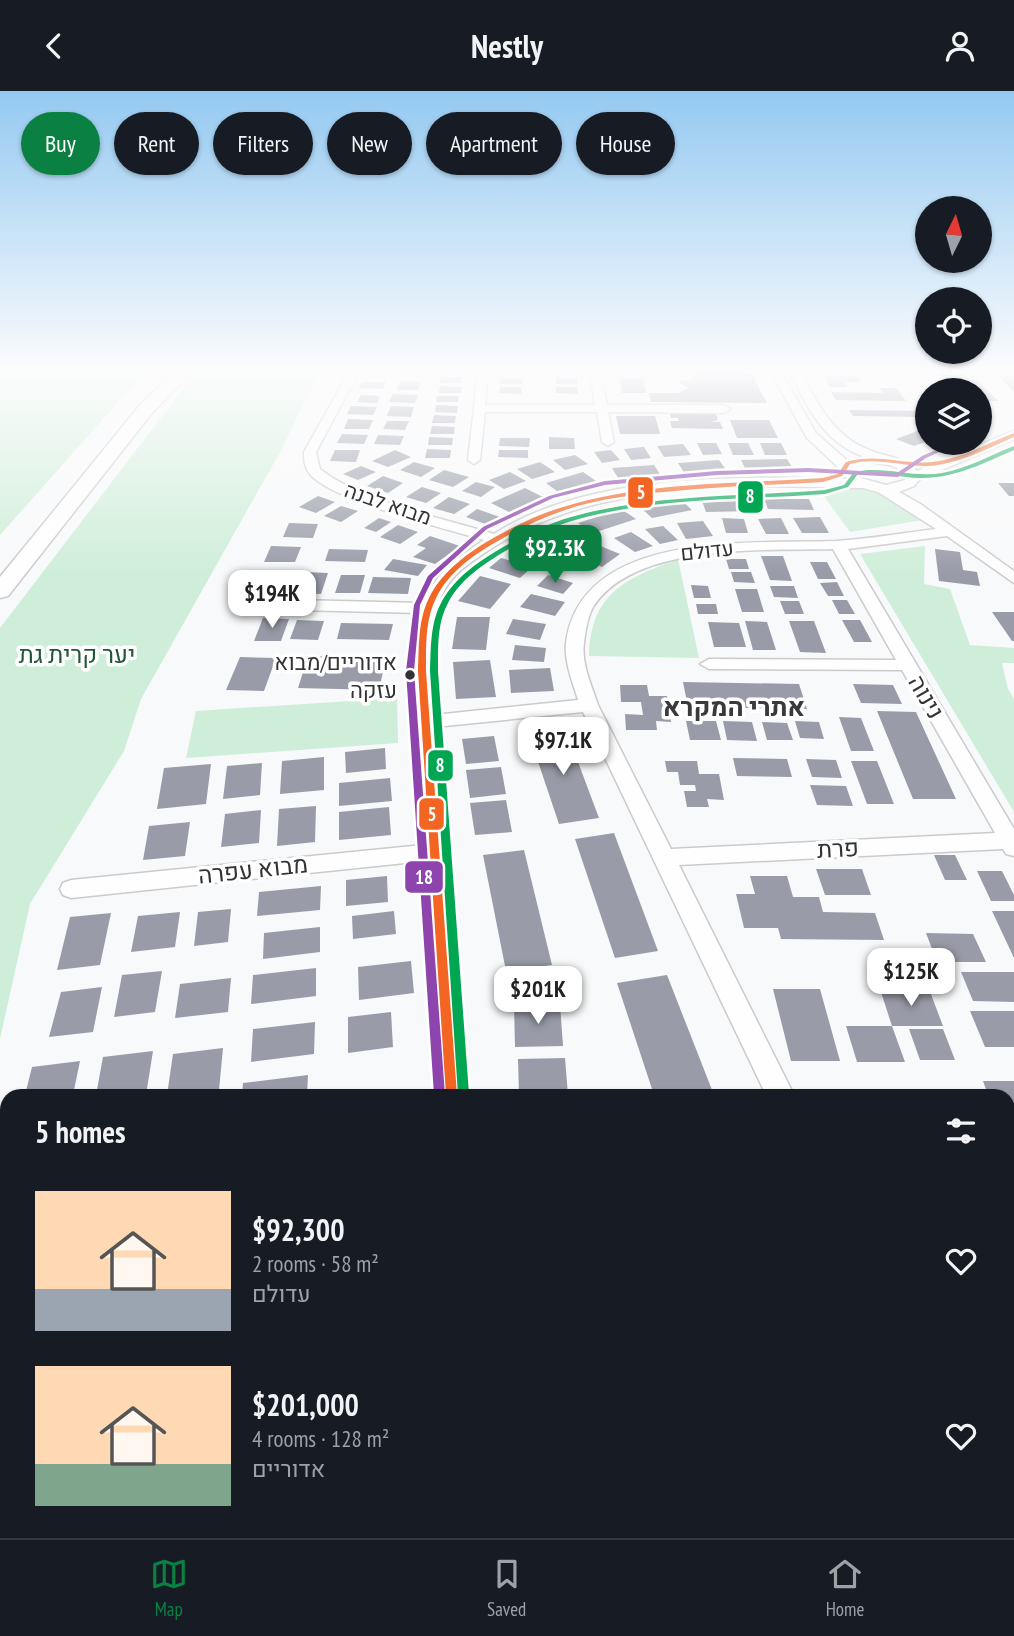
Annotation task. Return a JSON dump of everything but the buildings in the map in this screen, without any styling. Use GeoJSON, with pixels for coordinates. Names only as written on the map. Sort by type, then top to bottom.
{"type":"FeatureCollection","features":[{"type":"Feature","properties":{"kind":"highway"},"geometry":{"type":"LineString","coordinates":[[0,572],[111,440]]}},
{"type":"Feature","properties":{"kind":"highway"},"geometry":{"type":"LineString","coordinates":[[0,591],[122,440]]}},
{"type":"Feature","properties":{"kind":"street","name":"מבוא לבנה"},"geometry":{"type":"LineString","coordinates":[[316,440],[310,451],[310,463],[315,473],[338,487],[492,538]]}},
{"type":"Feature","properties":{"kind":"street"},"geometry":{"type":"LineString","coordinates":[[474,460],[476,440]]}},
{"type":"Feature","properties":{"kind":"street"},"geometry":{"type":"LineString","coordinates":[[816,440],[852,479],[865,484]]}},
{"type":"Feature","properties":{"kind":"street"},"geometry":{"type":"LineString","coordinates":[[838,440],[854,450],[896,462],[946,462]]}},
{"type":"Feature","properties":{"kind":"street"},"geometry":{"type":"LineString","coordinates":[[880,487],[909,481],[946,462],[1003,440]]}},
{"type":"Feature","properties":{"kind":"street"},"geometry":{"type":"LineString","coordinates":[[807,482],[832,478],[855,460],[878,458]]}},
{"type":"Feature","properties":{"kind":"street"},"geometry":{"type":"LineString","coordinates":[[896,462],[909,469],[907,496],[914,506]]}},
{"type":"Feature","properties":{"kind":"street"},"geometry":{"type":"LineString","coordinates":[[451,1089],[422,671],[429,608],[439,585],[459,565],[492,538],[556,508],[607,495],[718,485],[807,482],[880,487],[914,506],[1014,578]]}},
{"type":"Feature","properties":{"kind":"street","name":"עדולם"},"geometry":{"type":"LineString","coordinates":[[777,1089],[589,705],[576,663],[574,641],[590,599],[608,582],[630,568],[659,558],[684,552],[838,545],[947,532]]}},
{"type":"Feature","properties":{"kind":"street","name":"נינוה"},"geometry":{"type":"LineString","coordinates":[[838,545],[1012,843]]}},
{"type":"Feature","properties":{"kind":"street"},"geometry":{"type":"LineString","coordinates":[[250,604],[429,608]]}},
{"type":"Feature","properties":{"kind":"street"},"geometry":{"type":"LineString","coordinates":[[709,664],[908,665]]}},
{"type":"Feature","properties":{"kind":"street"},"geometry":{"type":"LineString","coordinates":[[426,722],[589,705]]}},
{"type":"Feature","properties":{"kind":"street","name":"פרת"},"geometry":{"type":"LineString","coordinates":[[663,858],[1012,843]]}},
{"type":"Feature","properties":{"kind":"street","name":"מבוא עפרה"},"geometry":{"type":"LineString","coordinates":[[71,889],[434,852]]}},
{"type":"Feature","properties":{"kind":"green space"},"geometry":{"type":"Polygon","coordinates":[[[0,440],[85,440],[0,535],[0,440]]]}},
{"type":"Feature","properties":{"kind":"green space","name":"יער קרית גת"},"geometry":{"type":"Polygon","coordinates":[[[144,440],[286,440],[141,699],[124,751],[30,904],[0,1039],[0,628],[144,440]]]}},
{"type":"Feature","properties":{"kind":"green space"},"geometry":{"type":"Polygon","coordinates":[[[857,487],[891,495],[923,520],[850,532],[818,488],[857,487]]]}},
{"type":"Feature","properties":{"kind":"green space"},"geometry":{"type":"Polygon","coordinates":[[[925,546],[924,584],[950,589],[970,645],[1014,648],[1014,663],[1002,663],[1008,689],[1014,699],[1014,812],[860,554],[925,546]]]}},
{"type":"Feature","properties":{"kind":"green space"},"geometry":{"type":"Polygon","coordinates":[[[678,559],[699,658],[589,656],[596,617],[614,591],[642,574],[678,559]]]}},
{"type":"Feature","properties":{"kind":"green space"},"geometry":{"type":"Polygon","coordinates":[[[397,698],[398,743],[186,758],[196,711],[397,698]]]}},
{"type":"Feature","properties":{"kind":"transit line","name":"5"},"geometry":{"type":"LineString","coordinates":[[451,1089],[422,671],[427,615],[433,597],[443,582],[463,562],[486,545],[524,523],[565,508],[649,491],[823,480],[840,475],[848,463],[858,460],[941,463],[1004,440]]}},
{"type":"Feature","properties":{"kind":"transit line","name":"8"},"geometry":{"type":"LineString","coordinates":[[463,1089],[434,671],[438,619],[454,588],[494,555],[532,534],[571,519],[654,503],[825,492],[846,486],[856,473],[861,472],[942,475],[967,468],[1014,448]]}},
{"type":"Feature","properties":{"kind":"transit line","name":"18"},"geometry":{"type":"LineString","coordinates":[[439,1089],[410,671],[417,605],[430,577],[485,528],[551,497],[605,483],[717,473],[808,470],[898,475],[929,455]]}},
{"type":"Feature","properties":{"kind":"place","name":"אדוריים/מבוא עזקה"},"geometry":{"type":"Point","coordinates":[410,675]}},
{"type":"Feature","properties":{"kind":"district","name":"אתרי המקרא"},"geometry":{"type":"Point","coordinates":[734,707]}}]}
